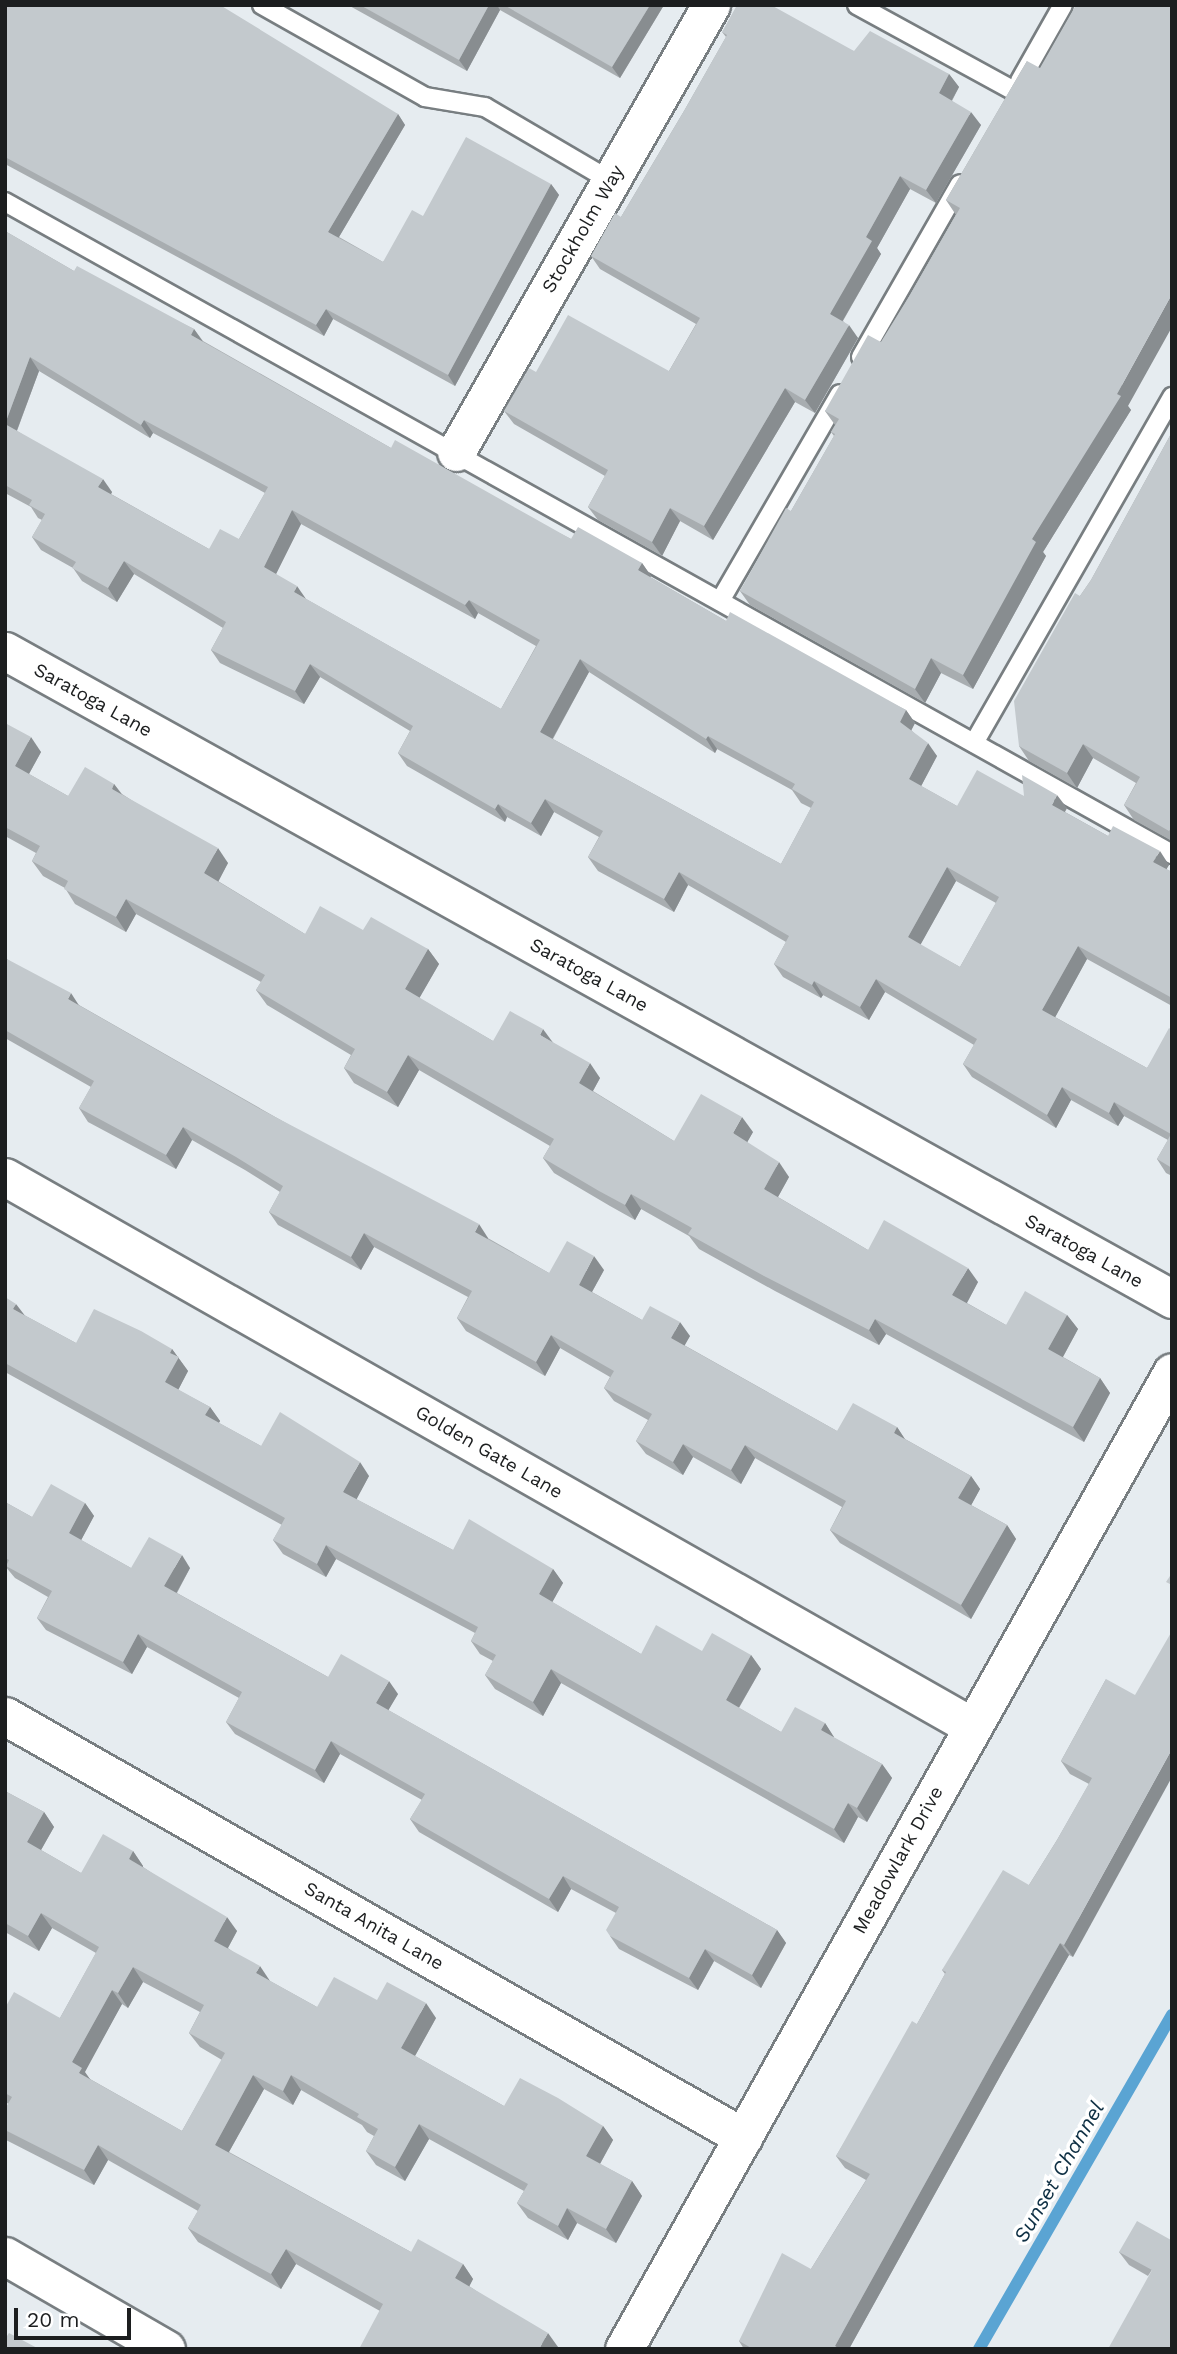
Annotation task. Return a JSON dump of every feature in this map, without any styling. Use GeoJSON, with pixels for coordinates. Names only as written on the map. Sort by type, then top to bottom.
{"type":"FeatureCollection","features":[{"type":"Feature","properties":{"kind":"street","name":"Stockholm Way"},"geometry":{"type":"LineString","coordinates":[[456,452],[711,5]]}},
{"type":"Feature","properties":{"kind":"street","name":"Saratoga Lane"},"geometry":{"type":"LineString","coordinates":[[5,651],[1172,1300]]}},
{"type":"Feature","properties":{"kind":"street","name":"Golden Gate Lane"},"geometry":{"type":"LineString","coordinates":[[5,1177],[973,1727]]}},
{"type":"Feature","properties":{"kind":"street","name":"Meadowlark Drive"},"geometry":{"type":"LineString","coordinates":[[624,2349],[1172,1372]]}},
{"type":"Feature","properties":{"kind":"street","name":"Santa Anita Lane"},"geometry":{"type":"LineString","coordinates":[[5,1716],[743,2137]]}},
{"type":"Feature","properties":{"kind":"street"},"geometry":{"type":"LineString","coordinates":[[5,2256],[166,2349]]}},
{"type":"Feature","properties":{"kind":"lane"},"geometry":{"type":"LineString","coordinates":[[262,5],[425,97],[485,107],[611,181]]}},
{"type":"Feature","properties":{"kind":"lane"},"geometry":{"type":"LineString","coordinates":[[857,5],[1010,98],[1063,5]]}},
{"type":"Feature","properties":{"kind":"lane"},"geometry":{"type":"LineString","coordinates":[[720,601],[972,164]]}},
{"type":"Feature","properties":{"kind":"lane"},"geometry":{"type":"LineString","coordinates":[[5,202],[1172,854]]}},
{"type":"Feature","properties":{"kind":"lane"},"geometry":{"type":"LineString","coordinates":[[974,743],[1172,397]]}},
{"type":"Feature","properties":{"kind":"building"},"geometry":{"type":"Polygon","coordinates":[[[5,5],[220,5],[398,114],[328,232],[383,262],[412,210],[423,216],[466,137],[551,184],[448,375],[326,309],[316,325],[5,157],[5,5]]]}},
{"type":"Feature","properties":{"kind":"building"},"geometry":{"type":"Polygon","coordinates":[[[360,5],[489,5],[459,60],[360,5]]]}},
{"type":"Feature","properties":{"kind":"building"},"geometry":{"type":"Polygon","coordinates":[[[504,5],[650,5],[612,67],[504,5]]]}},
{"type":"Feature","properties":{"kind":"building"},"geometry":{"type":"Polygon","coordinates":[[[737,5],[771,5],[854,51],[870,31],[949,74],[939,93],[971,112],[926,190],[900,176],[866,237],[872,241],[830,314],[849,325],[805,400],[785,388],[704,526],[670,508],[652,542],[588,507],[608,470],[504,411],[529,368],[536,372],[568,315],[669,371],[700,318],[591,256],[615,213],[621,217],[684,111],[727,35],[722,32],[737,5]]]}},
{"type":"Feature","properties":{"kind":"building"},"geometry":{"type":"Polygon","coordinates":[[[1076,5],[1172,5],[1172,294],[1117,394],[1121,396],[1032,539],[1036,542],[963,675],[931,658],[915,689],[740,591],[786,508],[791,511],[835,434],[831,432],[839,419],[825,411],[868,335],[881,342],[960,208],[946,200],[1027,61],[1040,68],[1076,5]]]}},
{"type":"Feature","properties":{"kind":"building"},"geometry":{"type":"Polygon","coordinates":[[[5,231],[74,271],[77,266],[194,329],[191,335],[391,448],[395,440],[571,539],[578,527],[642,563],[638,570],[726,621],[730,612],[906,710],[900,722],[928,743],[909,779],[957,806],[977,770],[1024,796],[1022,775],[1057,795],[1052,805],[1108,836],[1113,826],[1160,851],[1153,862],[1172,872],[1172,998],[1078,946],[1042,1010],[1147,1068],[1169,1028],[1172,1030],[1172,1168],[1157,1159],[1171,1134],[1114,1102],[1109,1113],[1062,1087],[1047,1115],[963,1064],[977,1039],[876,979],[860,1007],[814,981],[812,985],[774,964],[789,936],[679,872],[664,899],[588,857],[603,831],[545,799],[531,823],[498,804],[495,809],[398,753],[413,726],[310,664],[295,691],[211,650],[226,622],[124,561],[108,588],[72,568],[76,562],[32,537],[45,514],[29,505],[32,500],[5,485],[5,231]],[[30,357],[5,424],[103,479],[98,487],[209,549],[220,529],[239,539],[268,487],[144,420],[141,425],[30,357]],[[292,510],[264,567],[297,586],[294,592],[501,709],[540,640],[469,600],[465,605],[292,510]],[[580,659],[540,732],[781,864],[814,802],[792,789],[795,784],[708,736],[706,739],[580,659]],[[947,867],[908,937],[960,967],[999,897],[947,867]]]}},
{"type":"Feature","properties":{"kind":"building"},"geometry":{"type":"Polygon","coordinates":[[[1172,432],[1172,827],[1169,831],[1124,805],[1140,777],[1083,744],[1067,773],[1019,746],[1014,701],[1075,593],[1080,596],[1091,580],[1172,432]]]}},
{"type":"Feature","properties":{"kind":"building"},"geometry":{"type":"Polygon","coordinates":[[[5,723],[31,737],[15,766],[68,796],[85,767],[114,784],[112,789],[218,848],[204,873],[305,934],[320,906],[363,930],[371,917],[428,949],[405,989],[493,1041],[510,1011],[543,1029],[540,1035],[590,1063],[579,1083],[674,1141],[701,1094],[742,1117],[733,1133],[779,1162],[764,1189],[868,1250],[884,1220],[968,1268],[952,1295],[1006,1325],[1025,1291],[1067,1315],[1048,1349],[1100,1378],[1073,1427],[875,1319],[869,1330],[764,1276],[688,1234],[692,1228],[631,1194],[625,1205],[599,1191],[543,1158],[554,1139],[408,1055],[387,1092],[344,1068],[355,1049],[256,990],[265,975],[126,899],[116,917],[64,889],[68,881],[32,861],[40,846],[5,827],[5,723]]]}},
{"type":"Feature","properties":{"kind":"building"},"geometry":{"type":"Polygon","coordinates":[[[5,958],[71,993],[68,999],[262,1110],[479,1224],[475,1232],[549,1273],[567,1241],[594,1256],[579,1285],[642,1320],[650,1306],[680,1322],[671,1338],[837,1431],[853,1403],[897,1427],[894,1433],[971,1476],[958,1498],[1007,1525],[961,1605],[830,1530],[846,1501],[745,1445],[731,1470],[683,1444],[673,1462],[636,1441],[652,1414],[604,1388],[614,1371],[551,1335],[536,1362],[457,1318],[472,1291],[364,1233],[351,1257],[269,1212],[283,1186],[183,1127],[166,1155],[79,1108],[94,1081],[5,1030],[5,958]]]}},
{"type":"Feature","properties":{"kind":"building"},"geometry":{"type":"Polygon","coordinates":[[[5,1297],[16,1304],[13,1309],[76,1343],[94,1309],[141,1331],[172,1349],[170,1353],[179,1357],[165,1382],[210,1407],[205,1415],[261,1446],[280,1412],[360,1462],[343,1492],[453,1550],[469,1519],[553,1569],[539,1594],[641,1654],[656,1625],[702,1651],[712,1633],[751,1655],[726,1700],[781,1732],[795,1707],[825,1723],[821,1730],[882,1764],[857,1808],[848,1803],[834,1829],[551,1669],[533,1702],[485,1675],[496,1655],[471,1641],[478,1627],[326,1545],[317,1564],[273,1540],[285,1518],[5,1363],[5,1297]]]}},
{"type":"Feature","properties":{"kind":"building"},"geometry":{"type":"Polygon","coordinates":[[[51,1484],[85,1503],[69,1533],[131,1568],[149,1537],[182,1555],[164,1586],[328,1677],[341,1654],[389,1681],[376,1703],[777,1930],[752,1975],[705,1949],[689,1978],[610,1936],[606,1930],[619,1907],[563,1876],[549,1899],[410,1819],[425,1794],[331,1741],[315,1770],[226,1722],[242,1692],[138,1634],[123,1662],[37,1618],[52,1591],[6,1566],[9,1560],[5,1558],[5,1502],[32,1517],[51,1484]]]}},
{"type":"Feature","properties":{"kind":"building"},"geometry":{"type":"Polygon","coordinates":[[[1172,1573],[1172,1585],[1166,1582],[1172,1573]]]}},
{"type":"Feature","properties":{"kind":"building"},"geometry":{"type":"Polygon","coordinates":[[[1172,1631],[1172,1749],[1064,1945],[1060,1943],[994,2059],[835,2346],[840,2349],[753,2349],[739,2341],[782,2253],[811,2269],[870,2174],[836,2156],[912,2021],[917,2024],[946,1972],[942,1970],[1003,1870],[1029,1885],[1092,1778],[1061,1761],[1106,1679],[1135,1695],[1172,1631]]]}},
{"type":"Feature","properties":{"kind":"building"},"geometry":{"type":"Polygon","coordinates":[[[5,1791],[44,1812],[27,1842],[81,1873],[103,1834],[133,1851],[129,1859],[227,1917],[214,1941],[260,1966],[256,1973],[317,2007],[334,1977],[377,2000],[387,1982],[426,2003],[401,2048],[504,2106],[520,2078],[603,2126],[586,2156],[632,2181],[606,2229],[567,2208],[558,2226],[517,2203],[528,2184],[419,2124],[395,2167],[366,2151],[378,2129],[357,2117],[359,2114],[291,2075],[283,2091],[253,2075],[215,2145],[411,2252],[418,2239],[463,2264],[455,2278],[548,2333],[539,2349],[359,2349],[383,2304],[286,2249],[271,2274],[234,2254],[188,2228],[201,2205],[98,2145],[84,2170],[5,2130],[5,2109],[12,2097],[5,2093],[5,2008],[14,1992],[60,2018],[99,1947],[41,1913],[28,1936],[5,1923],[5,1791]],[[133,1967],[118,1993],[112,1990],[72,2062],[82,2068],[79,2073],[182,2131],[225,2053],[189,2033],[204,2005],[133,1967]]]}},
{"type":"Feature","properties":{"kind":"building"},"geometry":{"type":"Polygon","coordinates":[[[1137,2221],[1172,2239],[1172,2349],[1108,2349],[1152,2270],[1119,2252],[1137,2221]]]}},
{"type":"Feature","properties":{"kind":"building"},"geometry":{"type":"Polygon","coordinates":[[[9,2333],[39,2349],[5,2349],[5,2339],[9,2333]]]}},
{"type":"Feature","properties":{"kind":"waterway","name":"Sunset Channel"},"geometry":{"type":"LineString","coordinates":[[979,2349],[1172,2015]]}}]}
